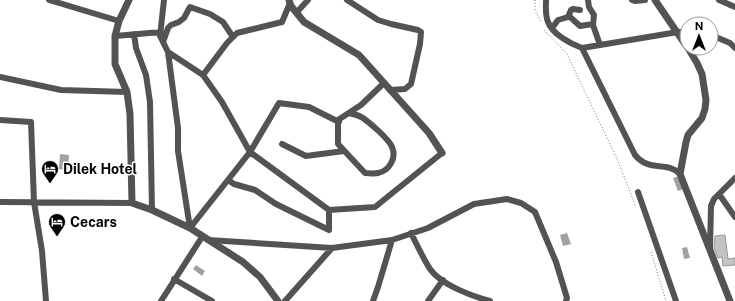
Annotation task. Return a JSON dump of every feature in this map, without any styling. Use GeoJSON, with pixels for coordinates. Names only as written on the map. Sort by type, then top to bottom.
{"type":"FeatureCollection","features":[{"type":"Feature","properties":{"kind":"street"},"geometry":{"type":"LineString","coordinates":[[49,0],[119,21]]}},
{"type":"Feature","properties":{"kind":"street"},"geometry":{"type":"LineString","coordinates":[[129,0],[119,21],[115,36],[115,64],[127,92],[130,114],[132,204]]}},
{"type":"Feature","properties":{"kind":"street"},"geometry":{"type":"LineString","coordinates":[[164,0],[160,36],[168,52],[178,128],[178,151],[190,228]]}},
{"type":"Feature","properties":{"kind":"street"},"geometry":{"type":"LineString","coordinates":[[297,12],[308,0]]}},
{"type":"Feature","properties":{"kind":"street"},"geometry":{"type":"LineString","coordinates":[[347,0],[378,20],[421,32],[420,44],[409,88],[390,90]]}},
{"type":"Feature","properties":{"kind":"street"},"geometry":{"type":"LineString","coordinates":[[546,0],[546,14],[548,22],[552,28],[571,44],[582,48],[678,32],[655,0]]}},
{"type":"Feature","properties":{"kind":"street"},"geometry":{"type":"LineString","coordinates":[[588,0],[589,7],[594,15],[593,24],[600,45]]}},
{"type":"Feature","properties":{"kind":"street"},"geometry":{"type":"LineString","coordinates":[[632,0],[645,0]]}},
{"type":"Feature","properties":{"kind":"street"},"geometry":{"type":"LineString","coordinates":[[720,0],[735,7]]}},
{"type":"Feature","properties":{"kind":"street"},"geometry":{"type":"LineString","coordinates":[[168,52],[203,74],[222,102],[250,152],[329,210],[375,208],[442,153],[429,133],[359,55],[304,22],[289,1]]}},
{"type":"Feature","properties":{"kind":"street"},"geometry":{"type":"LineString","coordinates":[[203,74],[227,43],[237,33],[282,22],[289,1]]}},
{"type":"Feature","properties":{"kind":"street"},"geometry":{"type":"LineString","coordinates":[[163,42],[168,28],[184,18],[190,7],[210,14],[223,22],[233,37]]}},
{"type":"Feature","properties":{"kind":"street"},"geometry":{"type":"LineString","coordinates":[[569,16],[571,10],[580,10]]}},
{"type":"Feature","properties":{"kind":"street"},"geometry":{"type":"LineString","coordinates":[[552,28],[558,20],[569,16]]}},
{"type":"Feature","properties":{"kind":"street"},"geometry":{"type":"LineString","coordinates":[[569,16],[580,26],[593,24]]}},
{"type":"Feature","properties":{"kind":"street"},"geometry":{"type":"LineString","coordinates":[[115,36],[160,32]]}},
{"type":"Feature","properties":{"kind":"street"},"geometry":{"type":"LineString","coordinates":[[134,34],[136,48],[146,74],[150,102],[152,210]]}},
{"type":"Feature","properties":{"kind":"street"},"geometry":{"type":"LineString","coordinates":[[719,38],[730,43],[735,48]]}},
{"type":"Feature","properties":{"kind":"street"},"geometry":{"type":"LineString","coordinates":[[582,48],[635,155],[641,162],[649,165],[672,168],[680,174],[730,301]]}},
{"type":"Feature","properties":{"kind":"street"},"geometry":{"type":"LineString","coordinates":[[680,174],[688,135],[702,118],[705,104],[702,74],[692,56]]}},
{"type":"Feature","properties":{"kind":"street"},"geometry":{"type":"LineString","coordinates":[[0,77],[61,90],[127,92]]}},
{"type":"Feature","properties":{"kind":"street"},"geometry":{"type":"LineString","coordinates":[[349,113],[362,117],[384,136],[393,147],[394,154],[389,167],[378,173],[365,173],[338,144],[338,120],[361,104],[384,83]]}},
{"type":"Feature","properties":{"kind":"street"},"geometry":{"type":"LineString","coordinates":[[190,228],[250,152],[279,103],[309,108],[339,122]]}},
{"type":"Feature","properties":{"kind":"street"},"geometry":{"type":"LineString","coordinates":[[0,120],[31,122],[34,202],[42,251],[46,301]]}},
{"type":"Feature","properties":{"kind":"street"},"geometry":{"type":"LineString","coordinates":[[282,144],[306,156],[344,151]]}},
{"type":"Feature","properties":{"kind":"street"},"geometry":{"type":"LineString","coordinates":[[710,250],[711,206],[714,199],[735,178]]}},
{"type":"Feature","properties":{"kind":"street"},"geometry":{"type":"LineString","coordinates":[[228,180],[234,184],[256,190],[276,204],[329,230],[329,210]]}},
{"type":"Feature","properties":{"kind":"street"},"geometry":{"type":"LineString","coordinates":[[638,192],[676,301]]}},
{"type":"Feature","properties":{"kind":"street"},"geometry":{"type":"LineString","coordinates":[[719,194],[735,217]]}},
{"type":"Feature","properties":{"kind":"street"},"geometry":{"type":"LineString","coordinates":[[205,238],[332,248],[392,240],[428,228],[474,204],[507,199],[522,203],[535,212],[556,262],[567,298],[566,301]]}},
{"type":"Feature","properties":{"kind":"street"},"geometry":{"type":"LineString","coordinates":[[0,202],[132,204],[152,210],[190,228],[243,262],[260,277],[278,301]]}},
{"type":"Feature","properties":{"kind":"street"},"geometry":{"type":"LineString","coordinates":[[411,234],[431,271],[458,289],[490,301]]}},
{"type":"Feature","properties":{"kind":"street"},"geometry":{"type":"LineString","coordinates":[[161,301],[174,279],[205,238]]}},
{"type":"Feature","properties":{"kind":"street"},"geometry":{"type":"LineString","coordinates":[[372,301],[378,287],[392,240]]}},
{"type":"Feature","properties":{"kind":"street"},"geometry":{"type":"LineString","coordinates":[[285,301],[332,248]]}},
{"type":"Feature","properties":{"kind":"street"},"geometry":{"type":"LineString","coordinates":[[174,279],[212,301]]}},
{"type":"Feature","properties":{"kind":"street"},"geometry":{"type":"LineString","coordinates":[[428,301],[443,280]]}},
{"type":"Feature","properties":{"kind":"path"},"geometry":{"type":"LineString","coordinates":[[535,0],[535,10],[545,33],[567,54],[618,161],[638,212]]}},
{"type":"Feature","properties":{"kind":"path"},"geometry":{"type":"LineString","coordinates":[[650,248],[666,301]]}},
{"type":"Feature","properties":{"kind":"shaded area"},"geometry":{"type":"Polygon","coordinates":[[[60,154],[69,155],[68,170],[59,169],[60,154]]]}},
{"type":"Feature","properties":{"kind":"shaded area"},"geometry":{"type":"Polygon","coordinates":[[[679,176],[684,189],[678,191],[673,178],[679,176]]]}},
{"type":"Feature","properties":{"kind":"shaded area"},"geometry":{"type":"Polygon","coordinates":[[[567,233],[571,244],[563,246],[560,235],[567,233]]]}},
{"type":"Feature","properties":{"kind":"shaded area"},"geometry":{"type":"Polygon","coordinates":[[[687,247],[690,258],[684,259],[682,248],[687,247]]]}},
{"type":"Feature","properties":{"kind":"shaded area"},"geometry":{"type":"Polygon","coordinates":[[[196,265],[205,271],[202,276],[193,269],[196,265]]]}},
{"type":"Feature","properties":{"kind":"building"},"geometry":{"type":"Polygon","coordinates":[[[725,235],[728,259],[735,258],[735,265],[723,266],[722,257],[718,258],[714,248],[715,236],[725,235]]]}},
{"type":"Feature","properties":{"kind":"place","name":"Dilek Hotel"},"geometry":{"type":"Point","coordinates":[50,184]}},
{"type":"Feature","properties":{"kind":"place","name":"Cecars"},"geometry":{"type":"Point","coordinates":[57,237]}}]}
